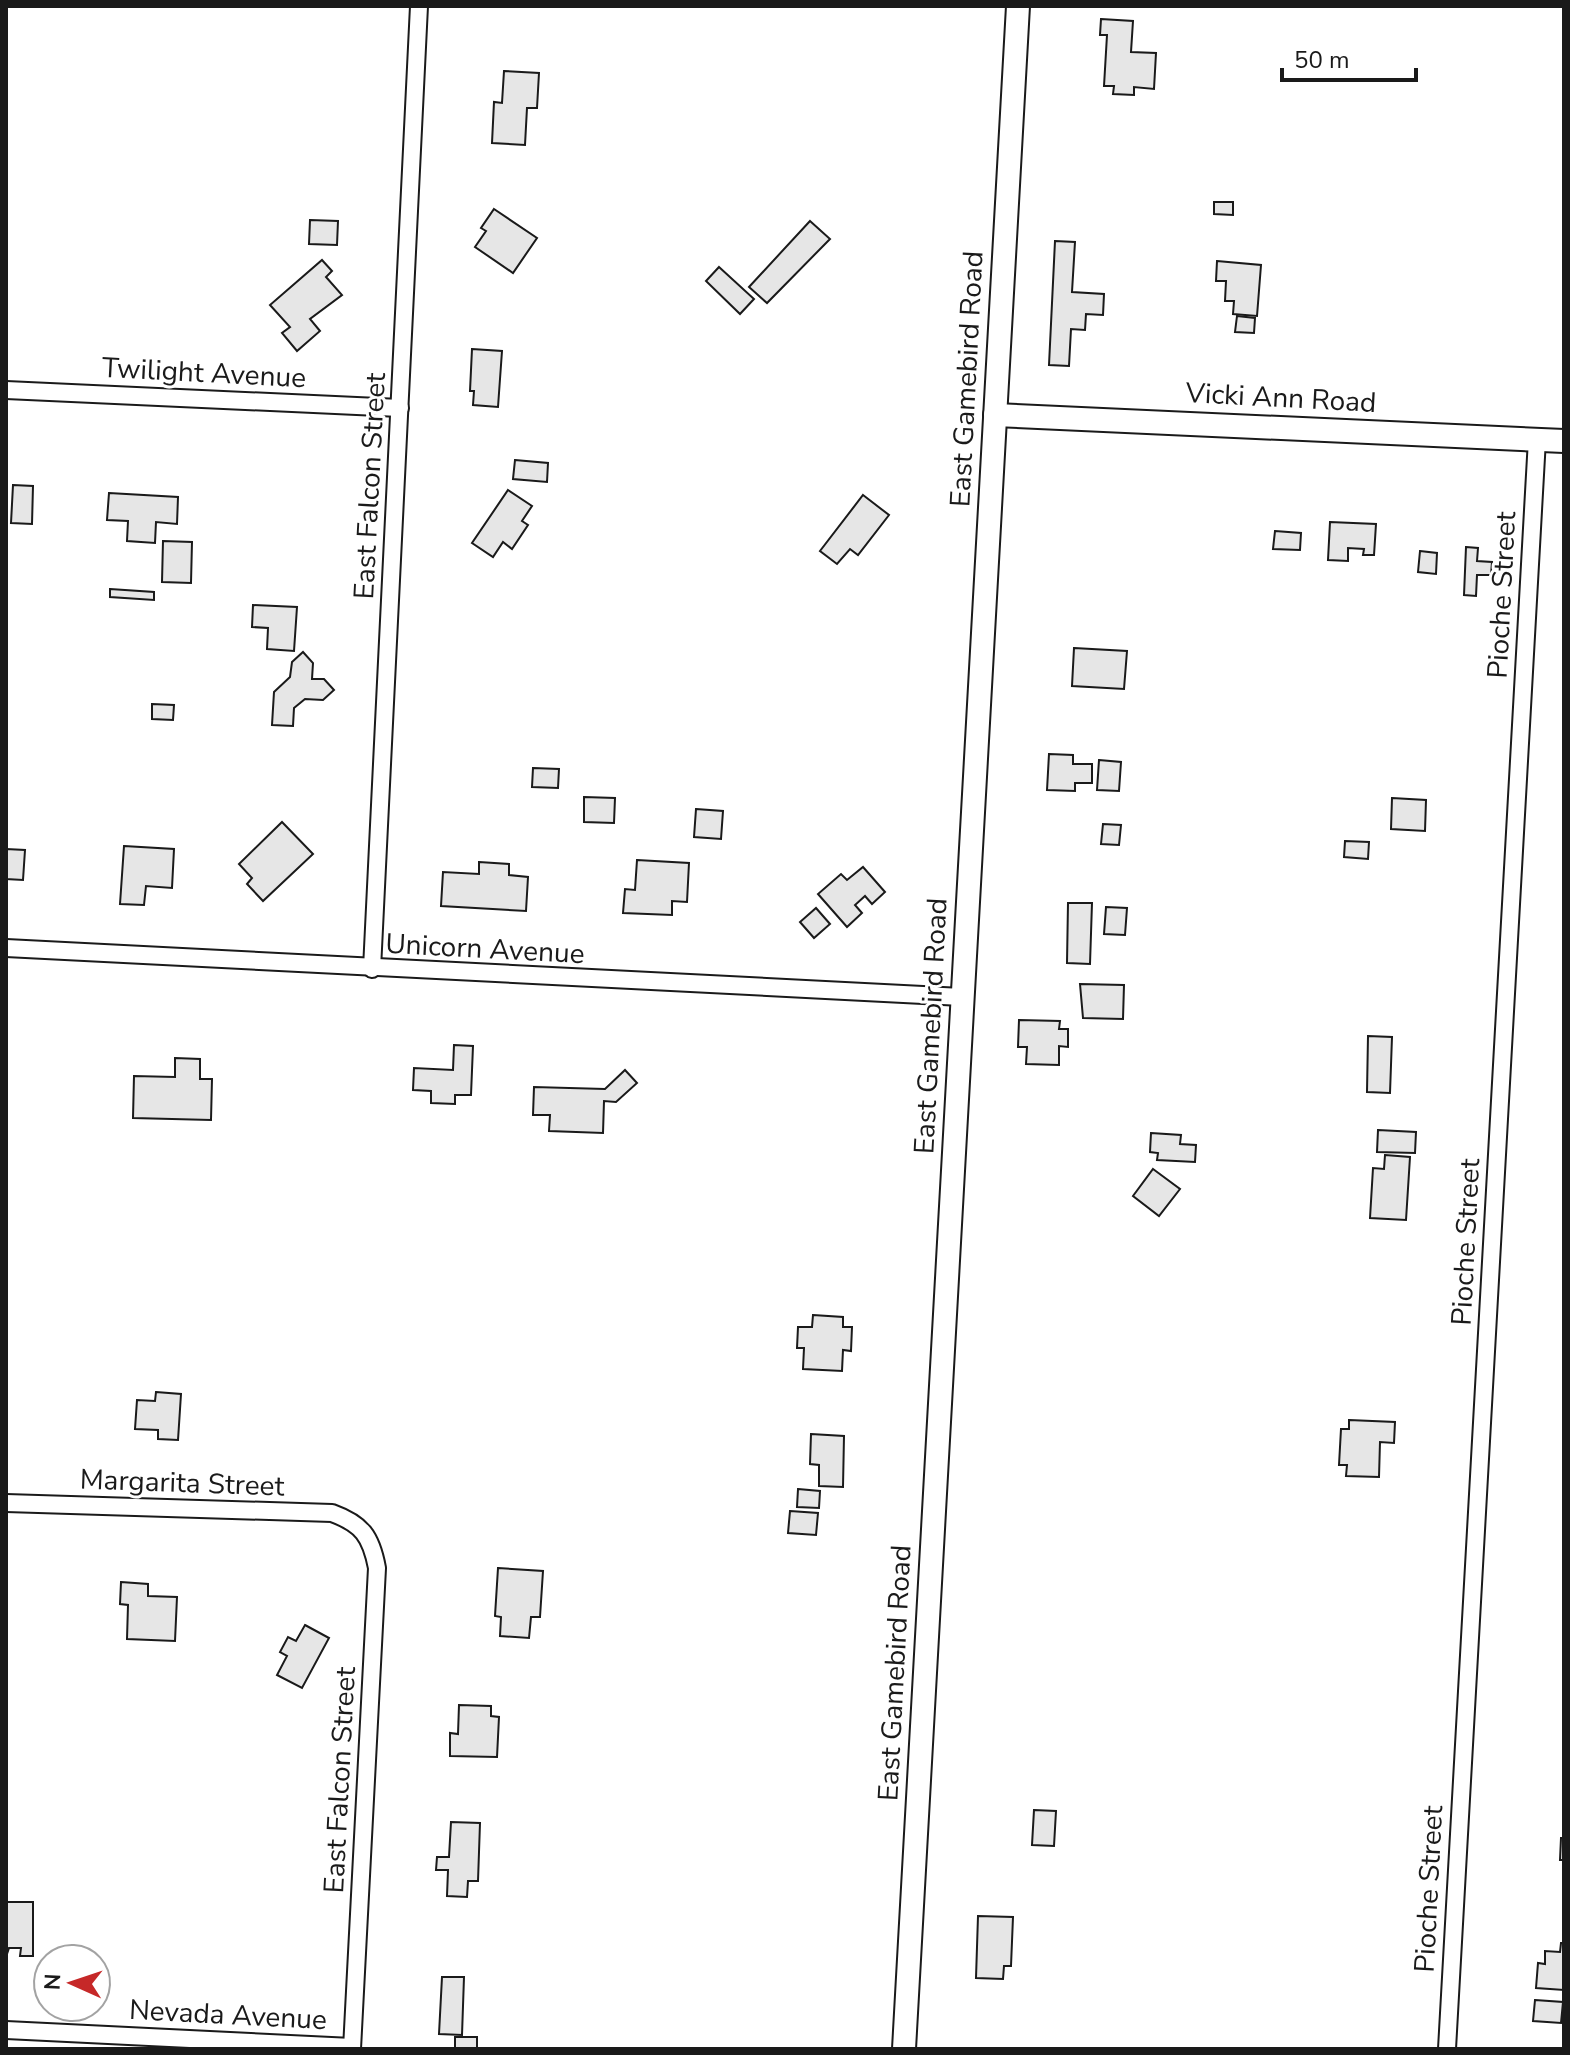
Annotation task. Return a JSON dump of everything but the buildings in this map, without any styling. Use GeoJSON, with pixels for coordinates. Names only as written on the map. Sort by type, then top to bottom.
{"type":"FeatureCollection","features":[{"type":"Feature","properties":{"kind":"main road","name":"East Gamebird Road"},"geometry":{"type":"LineString","coordinates":[[904,2049],[1018,6]]}},
{"type":"Feature","properties":{"kind":"main road","name":"Vicki Ann Road"},"geometry":{"type":"LineString","coordinates":[[995,415],[1564,441]]}},
{"type":"Feature","properties":{"kind":"street","name":"East Falcon Street"},"geometry":{"type":"LineString","coordinates":[[372,969],[419,6]]}},
{"type":"Feature","properties":{"kind":"street","name":"Twilight Avenue"},"geometry":{"type":"LineString","coordinates":[[6,390],[400,408]]}},
{"type":"Feature","properties":{"kind":"street","name":"Pioche Street"},"geometry":{"type":"LineString","coordinates":[[1447,2049],[1537,439]]}},
{"type":"Feature","properties":{"kind":"street","name":"Unicorn Avenue"},"geometry":{"type":"LineString","coordinates":[[6,948],[962,997]]}},
{"type":"Feature","properties":{"kind":"street","name":"Margarita Street"},"geometry":{"type":"LineString","coordinates":[[6,1503],[332,1513],[355,1521]]}},
{"type":"Feature","properties":{"kind":"street","name":"East Falcon Street"},"geometry":{"type":"LineString","coordinates":[[352,2048],[377,1568],[373,1545],[355,1521]]}},
{"type":"Feature","properties":{"kind":"street","name":"Nevada Avenue"},"geometry":{"type":"LineString","coordinates":[[6,2030],[352,2048]]}}]}
